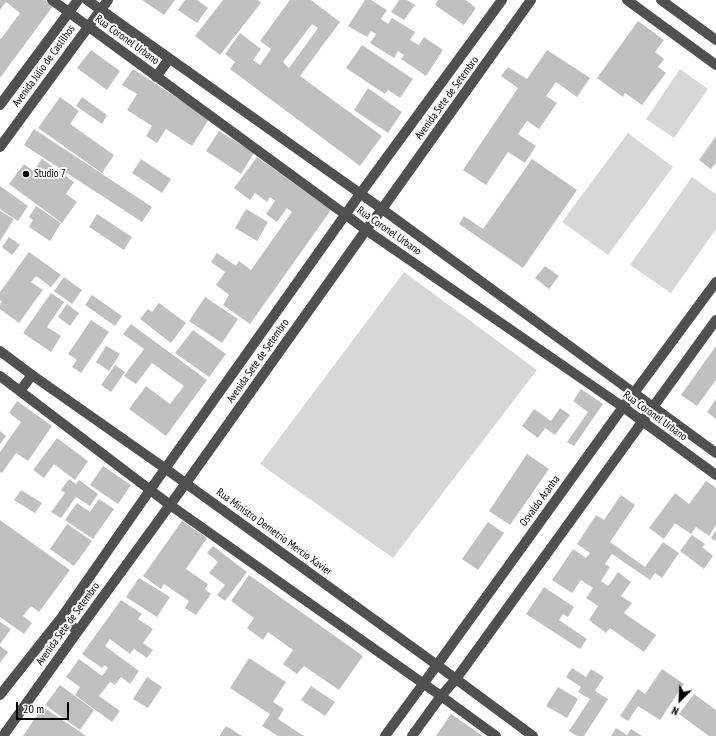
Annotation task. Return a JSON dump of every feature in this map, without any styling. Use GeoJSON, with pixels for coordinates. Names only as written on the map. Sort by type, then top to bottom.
{"type":"FeatureCollection","features":[{"type":"Feature","properties":{"kind":"street","name":"Rua Coronel Urbano"},"geometry":{"type":"LineString","coordinates":[[52,0],[366,230],[623,407],[716,475]]}},
{"type":"Feature","properties":{"kind":"street","name":"Avenida Júlio de Castilhos"},"geometry":{"type":"LineString","coordinates":[[0,105],[78,0]]}},
{"type":"Feature","properties":{"kind":"street","name":"Rua Coronel Urbano"},"geometry":{"type":"LineString","coordinates":[[87,0],[382,209],[716,453]]}},
{"type":"Feature","properties":{"kind":"street","name":"Avenida Júlio de Castilhos"},"geometry":{"type":"LineString","coordinates":[[0,147],[108,0]]}},
{"type":"Feature","properties":{"kind":"street","name":"Avenida Sete de Setembro"},"geometry":{"type":"LineString","coordinates":[[0,695],[61,618],[360,194],[502,0]]}},
{"type":"Feature","properties":{"kind":"street","name":"Avenida Sete de Setembro"},"geometry":{"type":"LineString","coordinates":[[3,736],[186,483],[531,0]]}},
{"type":"Feature","properties":{"kind":"street"},"geometry":{"type":"LineString","coordinates":[[627,0],[716,65]]}},
{"type":"Feature","properties":{"kind":"street"},"geometry":{"type":"LineString","coordinates":[[661,0],[716,40]]}},
{"type":"Feature","properties":{"kind":"street"},"geometry":{"type":"LineString","coordinates":[[156,76],[169,59]]}},
{"type":"Feature","properties":{"kind":"street","name":"Osvaldo Aranha"},"geometry":{"type":"LineString","coordinates":[[385,736],[438,665],[623,407],[716,282]]}},
{"type":"Feature","properties":{"kind":"street"},"geometry":{"type":"LineString","coordinates":[[412,736],[456,679],[716,320]]}},
{"type":"Feature","properties":{"kind":"street","name":"Rua Ministro Demetrio Mercio Xavier"},"geometry":{"type":"LineString","coordinates":[[0,351],[166,468],[438,665],[533,736]]}},
{"type":"Feature","properties":{"kind":"street"},"geometry":{"type":"LineString","coordinates":[[20,391],[32,375]]}},
{"type":"Feature","properties":{"kind":"street"},"geometry":{"type":"LineString","coordinates":[[0,376],[170,505],[442,696],[496,736]]}},
{"type":"Feature","properties":{"kind":"street"},"geometry":{"type":"LineString","coordinates":[[61,618],[78,631]]}},
{"type":"Feature","properties":{"kind":"shaded area"},"geometry":{"type":"Polygon","coordinates":[[[680,69],[708,89],[674,138],[646,119],[680,69]]]}},
{"type":"Feature","properties":{"kind":"shaded area"},"geometry":{"type":"Polygon","coordinates":[[[628,133],[673,167],[608,255],[562,222],[628,133]]]}},
{"type":"Feature","properties":{"kind":"shaded area"},"geometry":{"type":"Polygon","coordinates":[[[692,177],[716,194],[716,229],[671,293],[630,265],[692,177]]]}},
{"type":"Feature","properties":{"kind":"shaded area"},"geometry":{"type":"Polygon","coordinates":[[[404,272],[537,370],[393,558],[260,464],[404,272]]]}},
{"type":"Feature","properties":{"kind":"building"},"geometry":{"type":"Polygon","coordinates":[[[0,0],[44,0],[53,6],[0,78],[0,38],[1,39],[20,13],[6,2],[0,10],[0,0]]]}},
{"type":"Feature","properties":{"kind":"building"},"geometry":{"type":"Polygon","coordinates":[[[142,0],[175,0],[164,15],[142,0]]]}},
{"type":"Feature","properties":{"kind":"building"},"geometry":{"type":"Polygon","coordinates":[[[185,0],[197,0],[208,8],[197,23],[178,10],[185,0]]]}},
{"type":"Feature","properties":{"kind":"building"},"geometry":{"type":"Polygon","coordinates":[[[223,0],[258,0],[261,3],[220,55],[195,36],[223,0]]]}},
{"type":"Feature","properties":{"kind":"building"},"geometry":{"type":"Polygon","coordinates":[[[290,0],[311,0],[340,22],[300,76],[382,136],[360,166],[230,69],[235,62],[225,54],[240,33],[261,49],[253,60],[260,65],[271,49],[260,41],[290,0]],[[312,24],[283,62],[289,68],[318,28],[312,24]]]}},
{"type":"Feature","properties":{"kind":"building"},"geometry":{"type":"Polygon","coordinates":[[[365,0],[371,0],[387,10],[381,19],[388,24],[392,18],[415,32],[410,40],[419,45],[424,37],[443,50],[426,76],[401,59],[404,55],[398,51],[394,58],[370,43],[376,34],[371,31],[367,37],[348,26],[365,0]]]}},
{"type":"Feature","properties":{"kind":"building"},"geometry":{"type":"Polygon","coordinates":[[[399,0],[407,0],[415,5],[404,20],[391,12],[399,0]]]}},
{"type":"Feature","properties":{"kind":"building"},"geometry":{"type":"Polygon","coordinates":[[[438,0],[466,0],[476,8],[464,25],[435,5],[438,0]]]}},
{"type":"Feature","properties":{"kind":"building"},"geometry":{"type":"Polygon","coordinates":[[[638,21],[664,40],[655,52],[664,59],[658,67],[666,73],[642,105],[625,93],[623,97],[597,78],[638,21]]]}},
{"type":"Feature","properties":{"kind":"building"},"geometry":{"type":"Polygon","coordinates":[[[362,45],[413,79],[400,98],[388,90],[385,94],[346,68],[362,45]]]}},
{"type":"Feature","properties":{"kind":"building"},"geometry":{"type":"Polygon","coordinates":[[[91,50],[120,71],[107,90],[77,68],[91,50]]]}},
{"type":"Feature","properties":{"kind":"building"},"geometry":{"type":"Polygon","coordinates":[[[547,50],[590,78],[577,97],[556,82],[546,96],[557,103],[539,129],[527,121],[518,134],[536,146],[525,163],[508,152],[486,185],[463,170],[518,88],[501,76],[508,67],[527,79],[547,50]]]}},
{"type":"Feature","properties":{"kind":"building"},"geometry":{"type":"Polygon","coordinates":[[[133,69],[209,119],[192,146],[166,129],[157,143],[146,136],[152,126],[127,110],[137,94],[122,85],[133,69]]]}},
{"type":"Feature","properties":{"kind":"building"},"geometry":{"type":"Polygon","coordinates":[[[368,88],[402,112],[388,133],[354,110],[368,88]]]}},
{"type":"Feature","properties":{"kind":"building"},"geometry":{"type":"Polygon","coordinates":[[[60,97],[79,111],[70,124],[114,155],[102,173],[38,128],[60,97]]]}},
{"type":"Feature","properties":{"kind":"building"},"geometry":{"type":"Polygon","coordinates":[[[82,97],[107,115],[102,124],[76,106],[82,97]]]}},
{"type":"Feature","properties":{"kind":"building"},"geometry":{"type":"Polygon","coordinates":[[[34,129],[152,207],[142,222],[24,145],[34,129]]]}},
{"type":"Feature","properties":{"kind":"building"},"geometry":{"type":"Polygon","coordinates":[[[219,131],[254,153],[241,174],[206,151],[219,131]]]}},
{"type":"Feature","properties":{"kind":"building"},"geometry":{"type":"Polygon","coordinates":[[[716,136],[716,163],[711,169],[699,160],[716,136]]]}},
{"type":"Feature","properties":{"kind":"building"},"geometry":{"type":"Polygon","coordinates":[[[257,157],[331,210],[250,324],[223,305],[229,295],[216,285],[225,272],[211,262],[217,253],[236,266],[239,261],[251,270],[292,212],[287,208],[277,222],[266,214],[275,201],[270,197],[267,202],[255,193],[250,200],[234,188],[257,157]]]}},
{"type":"Feature","properties":{"kind":"building"},"geometry":{"type":"Polygon","coordinates":[[[42,159],[74,182],[66,194],[77,202],[62,223],[9,184],[24,164],[33,171],[42,159]]]}},
{"type":"Feature","properties":{"kind":"building"},"geometry":{"type":"Polygon","coordinates":[[[141,159],[171,179],[162,193],[132,173],[141,159]]]}},
{"type":"Feature","properties":{"kind":"building"},"geometry":{"type":"Polygon","coordinates":[[[532,159],[577,190],[523,268],[459,224],[464,216],[483,229],[532,159]]]}},
{"type":"Feature","properties":{"kind":"building"},"geometry":{"type":"Polygon","coordinates":[[[0,186],[28,206],[18,221],[0,209],[0,186]]]}},
{"type":"Feature","properties":{"kind":"building"},"geometry":{"type":"Polygon","coordinates":[[[36,206],[61,223],[50,241],[29,227],[33,220],[29,217],[36,206]]]}},
{"type":"Feature","properties":{"kind":"building"},"geometry":{"type":"Polygon","coordinates":[[[246,209],[268,222],[257,241],[235,228],[246,209]]]}},
{"type":"Feature","properties":{"kind":"building"},"geometry":{"type":"Polygon","coordinates":[[[0,211],[14,219],[0,241],[0,211]]]}},
{"type":"Feature","properties":{"kind":"building"},"geometry":{"type":"Polygon","coordinates":[[[97,214],[132,237],[124,250],[89,227],[97,214]]]}},
{"type":"Feature","properties":{"kind":"building"},"geometry":{"type":"Polygon","coordinates":[[[9,237],[20,245],[12,255],[2,247],[9,237]]]}},
{"type":"Feature","properties":{"kind":"building"},"geometry":{"type":"Polygon","coordinates":[[[29,252],[61,275],[51,287],[36,276],[31,282],[43,290],[19,323],[0,309],[2,301],[0,300],[0,292],[29,252]]]}},
{"type":"Feature","properties":{"kind":"building"},"geometry":{"type":"Polygon","coordinates":[[[545,266],[559,276],[549,289],[535,278],[545,266]]]}},
{"type":"Feature","properties":{"kind":"building"},"geometry":{"type":"Polygon","coordinates":[[[64,277],[82,290],[72,304],[54,291],[64,277]]]}},
{"type":"Feature","properties":{"kind":"building"},"geometry":{"type":"Polygon","coordinates":[[[51,293],[64,302],[47,327],[61,336],[51,352],[23,333],[51,293]]]}},
{"type":"Feature","properties":{"kind":"building"},"geometry":{"type":"Polygon","coordinates":[[[92,295],[122,316],[115,326],[85,305],[92,295]]]}},
{"type":"Feature","properties":{"kind":"building"},"geometry":{"type":"Polygon","coordinates":[[[205,297],[238,319],[222,343],[189,321],[205,297]]]}},
{"type":"Feature","properties":{"kind":"building"},"geometry":{"type":"Polygon","coordinates":[[[159,303],[186,323],[171,343],[140,319],[148,309],[152,312],[159,303]]]}},
{"type":"Feature","properties":{"kind":"building"},"geometry":{"type":"Polygon","coordinates":[[[67,304],[79,313],[70,326],[58,317],[67,304]]]}},
{"type":"Feature","properties":{"kind":"building"},"geometry":{"type":"Polygon","coordinates":[[[91,320],[109,332],[81,373],[72,367],[77,360],[68,354],[91,320]]]}},
{"type":"Feature","properties":{"kind":"building"},"geometry":{"type":"Polygon","coordinates":[[[131,324],[207,380],[166,436],[129,409],[146,386],[170,404],[184,386],[152,363],[136,384],[124,376],[144,349],[123,334],[131,324]]]}},
{"type":"Feature","properties":{"kind":"building"},"geometry":{"type":"Polygon","coordinates":[[[193,330],[226,354],[209,377],[175,353],[193,330]]]}},
{"type":"Feature","properties":{"kind":"building"},"geometry":{"type":"Polygon","coordinates":[[[106,346],[120,354],[109,371],[96,362],[106,346]]]}},
{"type":"Feature","properties":{"kind":"building"},"geometry":{"type":"Polygon","coordinates":[[[716,346],[716,380],[697,406],[681,395],[716,346]]]}},
{"type":"Feature","properties":{"kind":"building"},"geometry":{"type":"Polygon","coordinates":[[[115,365],[125,372],[111,392],[101,385],[115,365]]]}},
{"type":"Feature","properties":{"kind":"building"},"geometry":{"type":"Polygon","coordinates":[[[581,389],[603,404],[574,446],[567,442],[588,412],[573,401],[581,389]]]}},
{"type":"Feature","properties":{"kind":"building"},"geometry":{"type":"Polygon","coordinates":[[[716,399],[716,419],[707,412],[716,399]]]}},
{"type":"Feature","properties":{"kind":"building"},"geometry":{"type":"Polygon","coordinates":[[[17,401],[52,426],[28,461],[16,453],[2,473],[0,472],[0,452],[21,422],[9,413],[17,401]]]}},
{"type":"Feature","properties":{"kind":"building"},"geometry":{"type":"Polygon","coordinates":[[[560,408],[570,415],[555,435],[545,428],[538,438],[522,426],[534,409],[551,421],[560,408]]]}},
{"type":"Feature","properties":{"kind":"building"},"geometry":{"type":"Polygon","coordinates":[[[0,431],[6,436],[0,444],[0,431]]]}},
{"type":"Feature","properties":{"kind":"building"},"geometry":{"type":"Polygon","coordinates":[[[57,438],[88,461],[75,480],[54,464],[44,478],[33,470],[57,438]]]}},
{"type":"Feature","properties":{"kind":"building"},"geometry":{"type":"Polygon","coordinates":[[[527,454],[549,469],[510,525],[489,511],[527,454]]]}},
{"type":"Feature","properties":{"kind":"building"},"geometry":{"type":"Polygon","coordinates":[[[103,466],[131,485],[118,504],[90,485],[103,466]]]}},
{"type":"Feature","properties":{"kind":"building"},"geometry":{"type":"Polygon","coordinates":[[[69,479],[76,484],[79,480],[98,494],[90,506],[76,497],[61,518],[51,512],[65,493],[61,490],[69,479]]]}},
{"type":"Feature","properties":{"kind":"building"},"geometry":{"type":"Polygon","coordinates":[[[706,481],[716,488],[716,525],[709,536],[696,527],[691,534],[675,523],[664,539],[649,528],[675,493],[689,504],[706,481]]]}},
{"type":"Feature","properties":{"kind":"building"},"geometry":{"type":"Polygon","coordinates":[[[21,490],[42,503],[35,513],[14,500],[21,490]]]}},
{"type":"Feature","properties":{"kind":"building"},"geometry":{"type":"Polygon","coordinates":[[[621,495],[635,505],[610,542],[645,567],[663,542],[679,553],[662,578],[655,573],[650,580],[612,554],[605,564],[610,567],[601,581],[608,586],[618,572],[631,582],[621,596],[632,603],[624,613],[656,635],[644,652],[610,628],[606,633],[589,620],[598,606],[586,598],[593,588],[581,580],[572,593],[552,580],[573,549],[586,558],[590,553],[577,544],[596,515],[604,520],[621,495]]]}},
{"type":"Feature","properties":{"kind":"building"},"geometry":{"type":"Polygon","coordinates":[[[99,499],[114,509],[93,539],[65,520],[77,503],[90,512],[99,499]]]}},
{"type":"Feature","properties":{"kind":"building"},"geometry":{"type":"Polygon","coordinates":[[[0,520],[70,570],[39,612],[31,606],[23,616],[32,623],[24,634],[0,617],[0,520]]]}},
{"type":"Feature","properties":{"kind":"building"},"geometry":{"type":"Polygon","coordinates":[[[182,521],[207,538],[186,569],[208,584],[205,589],[211,594],[196,615],[185,608],[189,601],[164,584],[161,589],[143,576],[182,521]]]}},
{"type":"Feature","properties":{"kind":"building"},"geometry":{"type":"Polygon","coordinates":[[[488,522],[504,533],[478,570],[462,559],[488,522]]]}},
{"type":"Feature","properties":{"kind":"building"},"geometry":{"type":"Polygon","coordinates":[[[67,524],[92,541],[74,566],[50,549],[67,524]]]}},
{"type":"Feature","properties":{"kind":"building"},"geometry":{"type":"Polygon","coordinates":[[[716,530],[716,541],[711,538],[716,530]]]}},
{"type":"Feature","properties":{"kind":"building"},"geometry":{"type":"Polygon","coordinates":[[[692,535],[705,544],[702,547],[713,556],[704,569],[680,551],[692,535]]]}},
{"type":"Feature","properties":{"kind":"building"},"geometry":{"type":"Polygon","coordinates":[[[213,546],[247,572],[225,601],[217,595],[225,585],[209,573],[218,562],[207,553],[213,546]]]}},
{"type":"Feature","properties":{"kind":"building"},"geometry":{"type":"Polygon","coordinates":[[[249,575],[363,656],[339,690],[304,666],[297,674],[283,664],[293,650],[268,632],[263,640],[247,628],[254,618],[231,601],[249,575]]]}},
{"type":"Feature","properties":{"kind":"building"},"geometry":{"type":"Polygon","coordinates":[[[139,578],[170,597],[157,617],[126,597],[139,578]]]}},
{"type":"Feature","properties":{"kind":"building"},"geometry":{"type":"Polygon","coordinates":[[[544,587],[574,607],[568,617],[563,614],[559,620],[587,639],[580,649],[526,614],[544,587]]]}},
{"type":"Feature","properties":{"kind":"building"},"geometry":{"type":"Polygon","coordinates":[[[121,600],[142,614],[138,619],[153,629],[143,643],[153,650],[147,658],[134,649],[130,654],[110,639],[105,646],[139,671],[130,684],[121,677],[115,685],[110,682],[99,696],[120,711],[112,722],[75,695],[80,687],[66,677],[79,659],[102,676],[108,668],[105,665],[102,668],[82,654],[121,600]]]}},
{"type":"Feature","properties":{"kind":"building"},"geometry":{"type":"Polygon","coordinates":[[[0,622],[11,629],[0,644],[0,622]]]}},
{"type":"Feature","properties":{"kind":"building"},"geometry":{"type":"Polygon","coordinates":[[[0,646],[8,652],[0,663],[0,646]]]}},
{"type":"Feature","properties":{"kind":"building"},"geometry":{"type":"Polygon","coordinates":[[[249,658],[286,682],[273,702],[284,709],[278,719],[304,736],[278,736],[262,726],[270,714],[230,688],[249,658]]]}},
{"type":"Feature","properties":{"kind":"building"},"geometry":{"type":"Polygon","coordinates":[[[572,668],[586,677],[591,669],[604,677],[595,691],[608,699],[584,736],[577,736],[569,731],[590,699],[578,692],[581,687],[566,677],[572,668]]]}},
{"type":"Feature","properties":{"kind":"building"},"geometry":{"type":"Polygon","coordinates":[[[662,669],[684,684],[660,720],[638,706],[628,721],[620,716],[638,689],[645,694],[662,669]]]}},
{"type":"Feature","properties":{"kind":"building"},"geometry":{"type":"Polygon","coordinates":[[[147,677],[162,687],[148,708],[133,699],[147,677]]]}},
{"type":"Feature","properties":{"kind":"building"},"geometry":{"type":"Polygon","coordinates":[[[60,685],[94,710],[80,730],[45,705],[60,685]]]}},
{"type":"Feature","properties":{"kind":"building"},"geometry":{"type":"Polygon","coordinates":[[[311,686],[335,702],[325,716],[301,700],[311,686]]]}},
{"type":"Feature","properties":{"kind":"building"},"geometry":{"type":"Polygon","coordinates":[[[558,687],[578,699],[567,718],[546,706],[558,687]]]}},
{"type":"Feature","properties":{"kind":"building"},"geometry":{"type":"Polygon","coordinates":[[[694,694],[716,710],[716,736],[709,736],[679,714],[694,694]]]}},
{"type":"Feature","properties":{"kind":"building"},"geometry":{"type":"Polygon","coordinates":[[[43,707],[79,731],[86,736],[23,736],[43,707]]]}},
{"type":"Feature","properties":{"kind":"building"},"geometry":{"type":"Polygon","coordinates":[[[451,714],[483,736],[436,736],[451,714]]]}},
{"type":"Feature","properties":{"kind":"building"},"geometry":{"type":"Polygon","coordinates":[[[226,726],[242,736],[220,736],[226,726]]]}},
{"type":"Feature","properties":{"kind":"building"},"geometry":{"type":"Polygon","coordinates":[[[616,728],[627,735],[631,729],[642,736],[611,736],[616,728]]]}},
{"type":"Feature","properties":{"kind":"place","name":"Studio 7"},"geometry":{"type":"Point","coordinates":[26,174]}}]}
